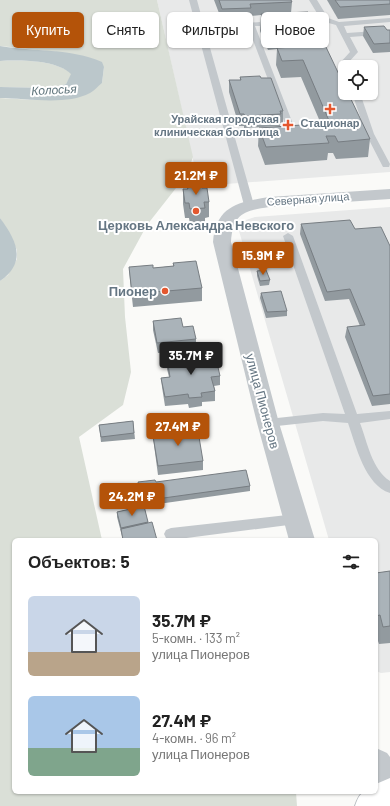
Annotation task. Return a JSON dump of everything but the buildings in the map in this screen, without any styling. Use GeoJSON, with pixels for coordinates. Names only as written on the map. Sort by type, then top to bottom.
{"type":"FeatureCollection","features":[{"type":"Feature","properties":{"kind":"main road"},"geometry":{"type":"LineString","coordinates":[[370,806],[390,793]]}},
{"type":"Feature","properties":{"kind":"street","name":"Северная улица"},"geometry":{"type":"LineString","coordinates":[[229,216],[238,209],[249,205],[269,202],[389,195]]}},
{"type":"Feature","properties":{"kind":"street","name":"улица Пионеров"},"geometry":{"type":"LineString","coordinates":[[229,216],[224,224],[222,242],[268,423],[301,538]]}},
{"type":"Feature","properties":{"kind":"street"},"geometry":{"type":"LineString","coordinates":[[378,766],[390,781]]}},
{"type":"Feature","properties":{"kind":"lane"},"geometry":{"type":"LineString","coordinates":[[193,0],[196,12]]}},
{"type":"Feature","properties":{"kind":"lane"},"geometry":{"type":"LineString","coordinates":[[313,0],[320,12]]}},
{"type":"Feature","properties":{"kind":"lane"},"geometry":{"type":"LineString","coordinates":[[329,21],[339,24],[390,20]]}},
{"type":"Feature","properties":{"kind":"lane"},"geometry":{"type":"LineString","coordinates":[[339,24],[354,52],[347,60]]}},
{"type":"Feature","properties":{"kind":"lane"},"geometry":{"type":"LineString","coordinates":[[230,136],[282,132],[289,128],[289,124],[253,29]]}},
{"type":"Feature","properties":{"kind":"lane"},"geometry":{"type":"LineString","coordinates":[[345,35],[390,32]]}},
{"type":"Feature","properties":{"kind":"lane"},"geometry":{"type":"LineString","coordinates":[[206,48],[249,205]]}},
{"type":"Feature","properties":{"kind":"lane"},"geometry":{"type":"LineString","coordinates":[[359,100],[370,134],[386,165]]}},
{"type":"Feature","properties":{"kind":"lane"},"geometry":{"type":"LineString","coordinates":[[288,236],[368,462],[373,472],[381,482],[390,488]]}},
{"type":"Feature","properties":{"kind":"lane"},"geometry":{"type":"LineString","coordinates":[[268,423],[323,417],[353,419],[390,415]]}},
{"type":"Feature","properties":{"kind":"lane"},"geometry":{"type":"LineString","coordinates":[[172,534],[296,519]]}},
{"type":"Feature","properties":{"kind":"shaded area"},"geometry":{"type":"Polygon","coordinates":[[[0,0],[157,0],[193,157],[187,174],[147,225],[123,269],[125,317],[131,372],[123,405],[79,437],[102,538],[12,538],[12,794],[296,794],[297,806],[0,806],[0,281],[8,275],[17,259],[17,250],[0,218],[0,98],[34,100],[102,83],[104,67],[75,55],[19,48],[84,48],[84,12],[12,12],[12,47],[0,46],[0,0]]]}},
{"type":"Feature","properties":{"kind":"shaded area","name":"Урайская городская клиническая больница"},"geometry":{"type":"Polygon","coordinates":[[[157,0],[390,0],[390,172],[199,186],[168,48],[253,48],[253,12],[167,12],[167,44],[157,0]]]}},
{"type":"Feature","properties":{"kind":"shaded area"},"geometry":{"type":"Polygon","coordinates":[[[0,61],[48,63],[65,69],[72,74],[66,84],[54,88],[0,87],[0,61]]]}},
{"type":"Feature","properties":{"kind":"shaded area"},"geometry":{"type":"Polygon","coordinates":[[[390,207],[390,672],[378,672],[378,538],[328,538],[239,231],[241,225],[246,220],[255,217],[390,207]]]}},
{"type":"Feature","properties":{"kind":"water","name":"Колосья"},"geometry":{"type":"Polygon","coordinates":[[[0,46],[77,54],[102,62],[104,67],[102,83],[90,93],[69,99],[46,100],[0,98],[0,87],[54,88],[66,84],[71,74],[65,69],[48,63],[0,61],[0,46]]]}},
{"type":"Feature","properties":{"kind":"water"},"geometry":{"type":"Polygon","coordinates":[[[0,218],[15,243],[16,259],[14,266],[0,281],[0,218]]]}},
{"type":"Feature","properties":{"kind":"place","name":"Стационар"},"geometry":{"type":"Point","coordinates":[330,109]}},
{"type":"Feature","properties":{"kind":"place","name":"Урайская городская клиническая больница"},"geometry":{"type":"Point","coordinates":[288,125]}},
{"type":"Feature","properties":{"kind":"place","name":"Церковь Александра Невского"},"geometry":{"type":"Point","coordinates":[196,211]}},
{"type":"Feature","properties":{"kind":"place","name":"Пионер"},"geometry":{"type":"Point","coordinates":[165,291]}}]}
